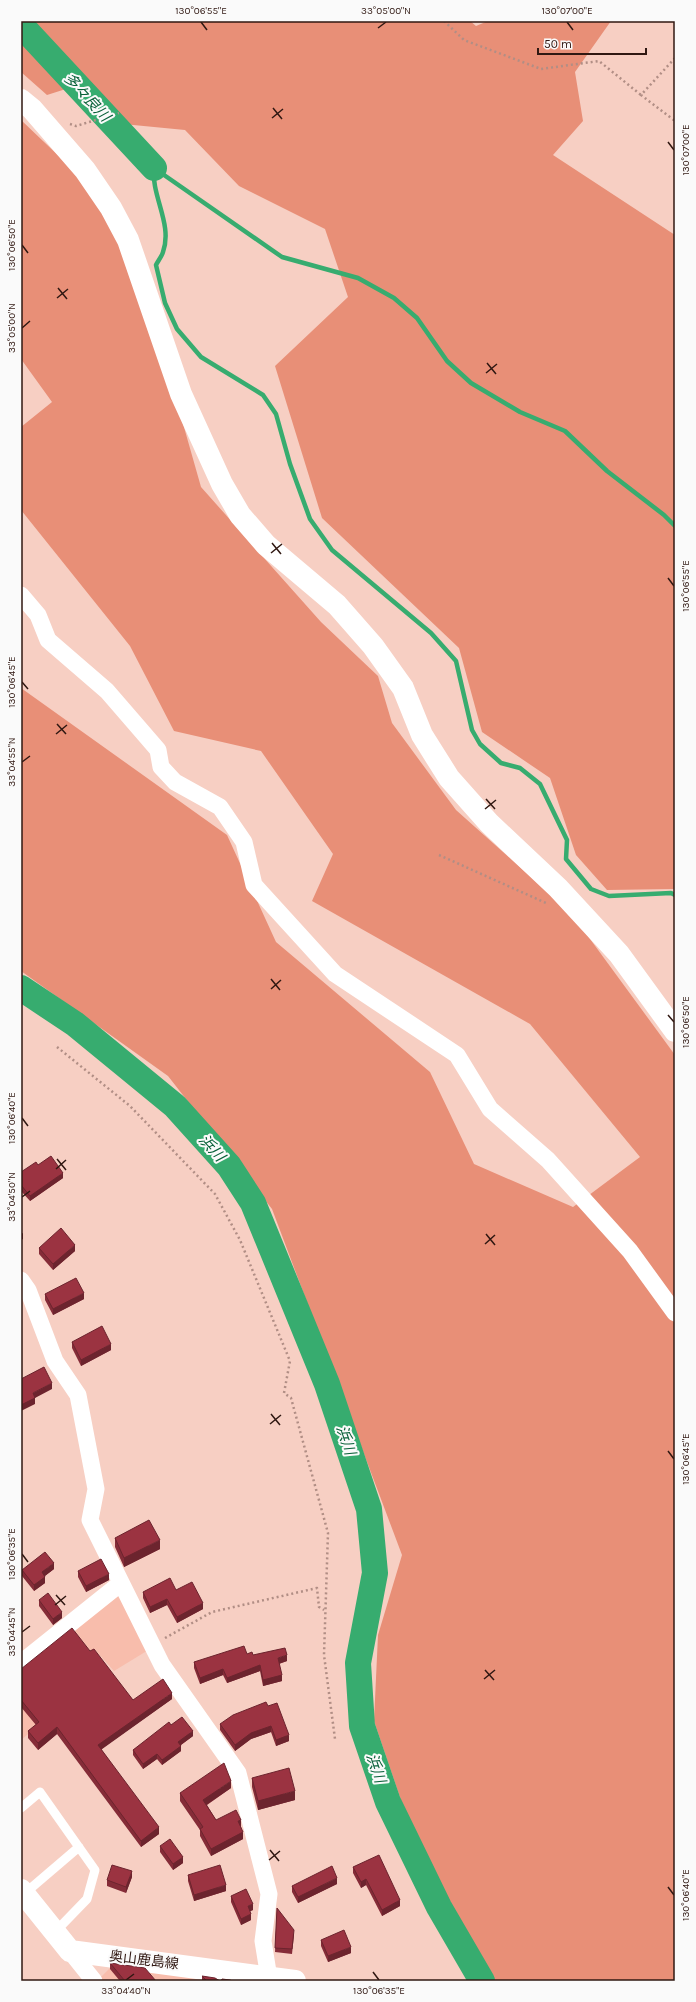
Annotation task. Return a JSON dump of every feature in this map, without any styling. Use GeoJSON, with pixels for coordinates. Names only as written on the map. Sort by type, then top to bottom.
{"type":"FeatureCollection","features":[{"type":"Feature","properties":{"kind":"street"},"geometry":{"type":"LineString","coordinates":[[21,100],[32,109],[85,170],[112,208],[128,240],[182,394],[222,484],[240,515],[266,546],[336,605],[373,646],[404,688],[422,735],[449,778],[489,823],[558,888],[619,954],[675,1031]]}},
{"type":"Feature","properties":{"kind":"street"},"geometry":{"type":"LineString","coordinates":[[21,595],[38,615],[48,640],[107,691],[158,750],[161,767],[175,782],[220,807],[244,842],[254,885],[335,974],[457,1054],[490,1109],[548,1160],[630,1251],[675,1313]]}},
{"type":"Feature","properties":{"kind":"street"},"geometry":{"type":"LineString","coordinates":[[21,1280],[28,1290],[55,1361],[78,1395],[96,1489],[90,1520],[152,1645],[184,1699],[238,1773],[269,1894],[264,1942],[270,1979]]}},
{"type":"Feature","properties":{"kind":"street"},"geometry":{"type":"LineString","coordinates":[[21,1663],[121,1583]]}},
{"type":"Feature","properties":{"kind":"street"},"geometry":{"type":"LineString","coordinates":[[23,1892],[94,1981]]}},
{"type":"Feature","properties":{"kind":"street","name":"奥山鹿島線"},"geometry":{"type":"LineString","coordinates":[[70,1951],[270,1979],[295,1981]]}},
{"type":"Feature","properties":{"kind":"lane"},"geometry":{"type":"LineString","coordinates":[[21,1808],[40,1792],[95,1870],[87,1899],[55,1932]]}},
{"type":"Feature","properties":{"kind":"lane"},"geometry":{"type":"LineString","coordinates":[[23,1892],[79,1847]]}},
{"type":"Feature","properties":{"kind":"path"},"geometry":{"type":"LineString","coordinates":[[444,21],[464,40],[542,69],[599,61],[675,121]]}},
{"type":"Feature","properties":{"kind":"path"},"geometry":{"type":"LineString","coordinates":[[641,95],[675,58]]}},
{"type":"Feature","properties":{"kind":"path"},"geometry":{"type":"LineString","coordinates":[[94,121],[119,113]]}},
{"type":"Feature","properties":{"kind":"path"},"geometry":{"type":"LineString","coordinates":[[439,855],[550,904]]}},
{"type":"Feature","properties":{"kind":"path"},"geometry":{"type":"LineString","coordinates":[[57,1047],[130,1106],[215,1194],[240,1240],[290,1361],[284,1393],[291,1398],[328,1533],[324,1610],[324,1655],[335,1739]]}},
{"type":"Feature","properties":{"kind":"path"},"geometry":{"type":"LineString","coordinates":[[152,1645],[212,1612],[317,1588],[319,1607],[324,1610]]}},
{"type":"Feature","properties":{"kind":"shaded area"},"geometry":{"type":"Polygon","coordinates":[[[32,21],[470,21],[476,26],[488,21],[611,21],[575,72],[583,121],[553,155],[675,235],[675,889],[607,890],[576,855],[550,778],[482,732],[459,648],[322,518],[275,366],[348,297],[325,229],[239,186],[185,130],[123,124],[32,21]]]}},
{"type":"Feature","properties":{"kind":"shaded area"},"geometry":{"type":"Polygon","coordinates":[[[21,43],[69,88],[47,95],[21,72],[21,43]]]}},
{"type":"Feature","properties":{"kind":"shaded area"},"geometry":{"type":"Polygon","coordinates":[[[21,120],[109,204],[174,392],[201,487],[321,622],[378,676],[392,723],[456,810],[571,913],[675,1055],[675,1981],[495,1981],[417,1847],[374,1721],[378,1635],[402,1555],[272,1209],[168,1076],[21,971],[21,688],[227,835],[276,942],[430,1072],[474,1164],[573,1207],[640,1157],[530,1024],[312,901],[333,854],[261,751],[174,731],[130,646],[21,510],[21,427],[52,402],[21,359],[21,120]]]}},
{"type":"Feature","properties":{"kind":"shaded area"},"geometry":{"type":"Polygon","coordinates":[[[119,1587],[150,1649],[114,1671],[96,1651],[51,1684],[65,1703],[21,1740],[21,1668],[119,1587]]]}},
{"type":"Feature","properties":{"kind":"shaded area"},"geometry":{"type":"Polygon","coordinates":[[[115,1963],[246,1981],[97,1981],[115,1963]]]}},
{"type":"Feature","properties":{"kind":"building"},"geometry":{"type":"Polygon","coordinates":[[[51,1156],[63,1173],[30,1196],[21,1185],[21,1172],[36,1162],[38,1165],[51,1156]]]}},
{"type":"Feature","properties":{"kind":"building"},"geometry":{"type":"Polygon","coordinates":[[[61,1228],[75,1245],[53,1264],[39,1248],[61,1228]]]}},
{"type":"Feature","properties":{"kind":"building"},"geometry":{"type":"Polygon","coordinates":[[[76,1278],[84,1293],[53,1309],[45,1294],[76,1278]]]}},
{"type":"Feature","properties":{"kind":"building"},"geometry":{"type":"Polygon","coordinates":[[[102,1326],[111,1344],[81,1360],[72,1342],[102,1326]]]}},
{"type":"Feature","properties":{"kind":"building"},"geometry":{"type":"Polygon","coordinates":[[[44,1367],[52,1383],[33,1393],[35,1398],[21,1405],[21,1379],[44,1367]]]}},
{"type":"Feature","properties":{"kind":"building"},"geometry":{"type":"Polygon","coordinates":[[[149,1520],[160,1540],[124,1558],[115,1538],[149,1520]]]}},
{"type":"Feature","properties":{"kind":"building"},"geometry":{"type":"Polygon","coordinates":[[[45,1552],[54,1563],[42,1572],[45,1577],[34,1585],[22,1570],[45,1552]]]}},
{"type":"Feature","properties":{"kind":"building"},"geometry":{"type":"Polygon","coordinates":[[[101,1559],[109,1574],[86,1586],[78,1571],[101,1559]]]}},
{"type":"Feature","properties":{"kind":"building"},"geometry":{"type":"Polygon","coordinates":[[[170,1578],[176,1590],[192,1582],[203,1603],[177,1617],[167,1599],[150,1607],[143,1592],[170,1578]]]}},
{"type":"Feature","properties":{"kind":"building"},"geometry":{"type":"Polygon","coordinates":[[[48,1593],[62,1612],[53,1619],[39,1600],[48,1593]]]}},
{"type":"Feature","properties":{"kind":"building"},"geometry":{"type":"Polygon","coordinates":[[[72,1628],[90,1651],[94,1649],[133,1700],[163,1679],[172,1693],[98,1745],[159,1827],[141,1841],[57,1727],[38,1743],[28,1731],[39,1722],[21,1700],[21,1669],[72,1628]]]}},
{"type":"Feature","properties":{"kind":"building"},"geometry":{"type":"Polygon","coordinates":[[[244,1646],[247,1654],[252,1652],[253,1655],[285,1648],[287,1655],[278,1658],[282,1675],[263,1680],[260,1665],[227,1678],[223,1669],[200,1678],[194,1662],[244,1646]]]}},
{"type":"Feature","properties":{"kind":"building"},"geometry":{"type":"Polygon","coordinates":[[[266,1702],[268,1706],[277,1703],[289,1735],[276,1740],[271,1726],[251,1733],[235,1745],[220,1724],[233,1715],[266,1702]]]}},
{"type":"Feature","properties":{"kind":"building"},"geometry":{"type":"Polygon","coordinates":[[[182,1717],[193,1731],[178,1742],[181,1746],[162,1760],[157,1754],[143,1764],[133,1750],[169,1722],[171,1725],[182,1717]]]}},
{"type":"Feature","properties":{"kind":"building"},"geometry":{"type":"Polygon","coordinates":[[[224,1763],[231,1781],[203,1800],[216,1820],[236,1810],[241,1820],[238,1821],[243,1832],[211,1849],[200,1829],[203,1827],[180,1793],[224,1763]]]}},
{"type":"Feature","properties":{"kind":"building"},"geometry":{"type":"Polygon","coordinates":[[[289,1768],[295,1791],[258,1801],[252,1778],[289,1768]]]}},
{"type":"Feature","properties":{"kind":"building"},"geometry":{"type":"Polygon","coordinates":[[[170,1839],[183,1857],[173,1864],[160,1846],[170,1839]]]}},
{"type":"Feature","properties":{"kind":"building"},"geometry":{"type":"Polygon","coordinates":[[[379,1855],[400,1900],[382,1910],[366,1879],[361,1882],[353,1867],[379,1855]]]}},
{"type":"Feature","properties":{"kind":"building"},"geometry":{"type":"Polygon","coordinates":[[[112,1865],[132,1871],[126,1887],[107,1880],[112,1865]]]}},
{"type":"Feature","properties":{"kind":"building"},"geometry":{"type":"Polygon","coordinates":[[[220,1865],[226,1885],[194,1895],[188,1875],[220,1865]]]}},
{"type":"Feature","properties":{"kind":"building"},"geometry":{"type":"Polygon","coordinates":[[[332,1866],[337,1878],[298,1897],[292,1886],[332,1866]]]}},
{"type":"Feature","properties":{"kind":"building"},"geometry":{"type":"Polygon","coordinates":[[[246,1889],[253,1904],[248,1906],[251,1914],[241,1919],[231,1896],[246,1889]]]}},
{"type":"Feature","properties":{"kind":"building"},"geometry":{"type":"Polygon","coordinates":[[[277,1908],[294,1930],[292,1949],[275,1948],[277,1908]]]}},
{"type":"Feature","properties":{"kind":"building"},"geometry":{"type":"Polygon","coordinates":[[[344,1930],[351,1947],[328,1956],[321,1940],[344,1930]]]}},
{"type":"Feature","properties":{"kind":"building"},"geometry":{"type":"Polygon","coordinates":[[[110,1963],[145,1968],[156,1981],[125,1981],[110,1963]]]}},
{"type":"Feature","properties":{"kind":"building"},"geometry":{"type":"Polygon","coordinates":[[[202,1976],[215,1978],[220,1981],[207,1981],[202,1976]]]}},
{"type":"Feature","properties":{"kind":"building"},"geometry":{"type":"Polygon","coordinates":[[[222,1979],[230,1980],[233,1981],[221,1981],[222,1979]]]}},
{"type":"Feature","properties":{"kind":"waterway","name":"多々良川"},"geometry":{"type":"LineString","coordinates":[[21,25],[154,168]]}},
{"type":"Feature","properties":{"kind":"waterway"},"geometry":{"type":"LineString","coordinates":[[154,168],[154,178],[164,220],[165,231],[163,252],[156,265],[165,303],[177,329],[201,357],[263,395],[276,414],[290,464],[310,519],[332,550],[431,633],[456,661],[472,730],[480,744],[501,763],[520,768],[540,784],[567,840],[566,859],[591,889],[609,896],[671,893],[675,895]]}},
{"type":"Feature","properties":{"kind":"waterway"},"geometry":{"type":"LineString","coordinates":[[154,168],[282,257],[358,278],[394,298],[417,318],[447,361],[471,383],[520,412],[565,431],[607,471],[664,515],[675,526]]}},
{"type":"Feature","properties":{"kind":"waterway","name":"浜川"},"geometry":{"type":"LineString","coordinates":[[21,988],[75,1024],[175,1106],[229,1166],[253,1203],[327,1384],[369,1509],[375,1573],[358,1663],[362,1726],[388,1802],[439,1907],[482,1981]]}}]}
